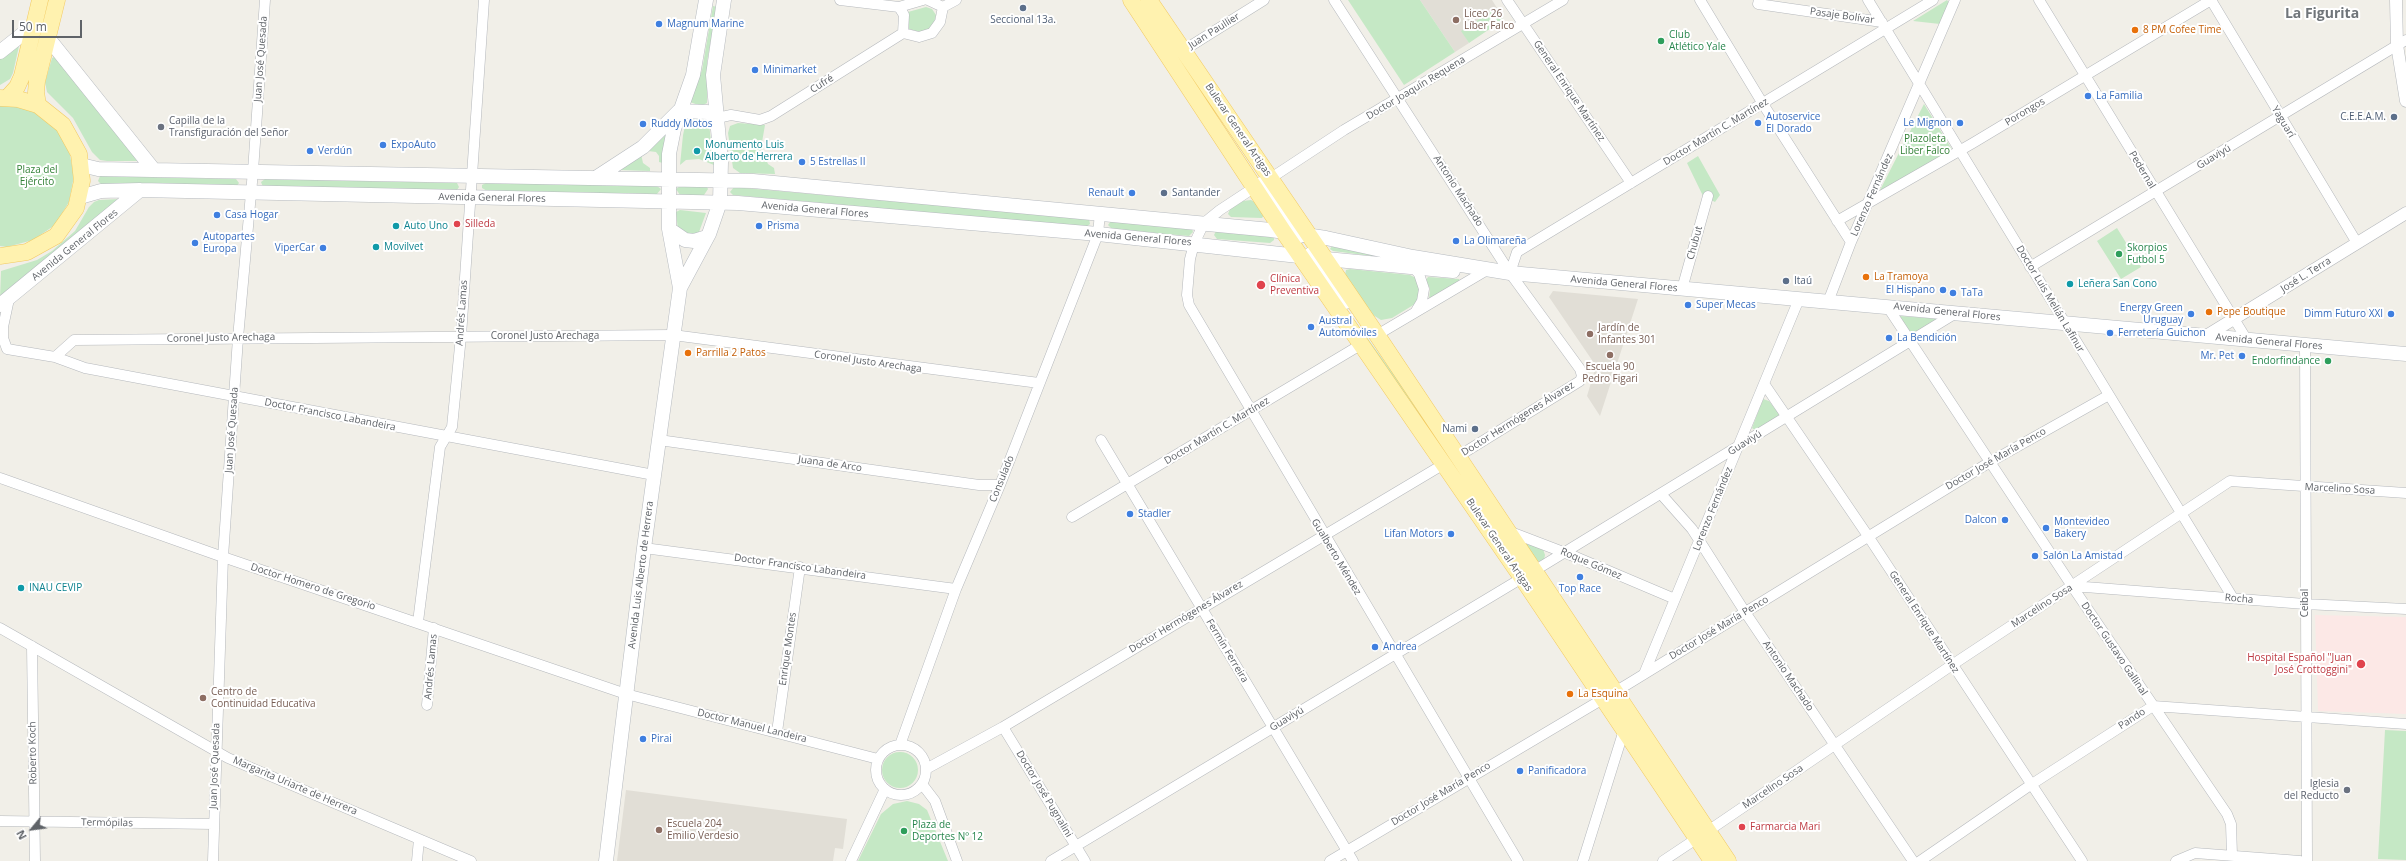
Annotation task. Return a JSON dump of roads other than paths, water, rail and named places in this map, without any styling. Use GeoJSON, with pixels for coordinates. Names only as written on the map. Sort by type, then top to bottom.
{"type":"FeatureCollection","features":[{"type":"Feature","properties":{"kind":"main road"},"geometry":{"type":"LineString","coordinates":[[2,257],[27,252],[56,236],[71,218],[80,197],[81,165],[75,144],[64,125],[38,105],[4,98],[22,76],[40,0]]}},
{"type":"Feature","properties":{"kind":"main road"},"geometry":{"type":"LineString","coordinates":[[38,105],[36,92],[37,81],[57,0]]}},
{"type":"Feature","properties":{"kind":"main road","name":"Avenida Luis Alberto de Herrera"},"geometry":{"type":"LineString","coordinates":[[606,861],[644,548],[680,288],[669,229],[669,154],[680,111],[693,75],[706,0]]}},
{"type":"Feature","properties":{"kind":"main road","name":"Avenida Luis Alberto de Herrera"},"geometry":{"type":"LineString","coordinates":[[680,288],[707,237],[720,202],[721,180],[714,68],[724,0]]}},
{"type":"Feature","properties":{"kind":"main road","name":"Bulevar General Artigas"},"geometry":{"type":"LineString","coordinates":[[1131,0],[1254,188],[1297,233]]}},
{"type":"Feature","properties":{"kind":"main road","name":"Bulevar General Artigas"},"geometry":{"type":"LineString","coordinates":[[1149,0],[1271,178],[1297,233],[1313,258],[1377,335],[1450,460],[1702,835],[1712,861]]}},
{"type":"Feature","properties":{"kind":"main road"},"geometry":{"type":"LineString","coordinates":[[0,52],[34,25]]}},
{"type":"Feature","properties":{"kind":"main road"},"geometry":{"type":"LineString","coordinates":[[48,38],[153,169]]}},
{"type":"Feature","properties":{"kind":"main road","name":"Avenida Luis Alberto de Herrera"},"geometry":{"type":"LineString","coordinates":[[595,178],[610,170],[643,147],[680,111]]}},
{"type":"Feature","properties":{"kind":"main road","name":"Cufré"},"geometry":{"type":"LineString","coordinates":[[680,111],[708,112],[717,118]]}},
{"type":"Feature","properties":{"kind":"main road","name":"Avenida General Flores"},"geometry":{"type":"LineString","coordinates":[[81,165],[98,169],[721,180],[1100,213],[1297,233],[1487,270],[1510,273],[2406,354]]}},
{"type":"Feature","properties":{"kind":"main road","name":"Bulevar General Artigas"},"geometry":{"type":"LineString","coordinates":[[1244,172],[1256,179],[1264,188],[1297,233],[1362,344],[1450,460],[1506,530],[1528,575]]}},
{"type":"Feature","properties":{"kind":"main road","name":"Avenida General Flores"},"geometry":{"type":"LineString","coordinates":[[80,197],[101,190],[140,190],[251,194],[720,202],[1098,234],[1414,268],[1465,272],[1487,270]]}},
{"type":"Feature","properties":{"kind":"main road","name":"Avenida General Flores"},"geometry":{"type":"LineString","coordinates":[[5,302],[140,190]]}},
{"type":"Feature","properties":{"kind":"main road"},"geometry":{"type":"LineString","coordinates":[[669,229],[686,240],[694,241],[707,237]]}},
{"type":"Feature","properties":{"kind":"main road","name":"Bulevar General Artigas"},"geometry":{"type":"LineString","coordinates":[[1609,695],[1624,730],[1702,835],[1728,861]]}},
{"type":"Feature","properties":{"kind":"street","name":"Juan José Quesada"},"geometry":{"type":"LineString","coordinates":[[213,861],[223,558],[238,338],[253,171],[265,0]]}},
{"type":"Feature","properties":{"kind":"street","name":"Andrés Lamas"},"geometry":{"type":"LineString","coordinates":[[418,622],[440,447],[452,427],[461,336],[484,0]]}},
{"type":"Feature","properties":{"kind":"street"},"geometry":{"type":"LineString","coordinates":[[840,0],[899,7],[923,0]]}},
{"type":"Feature","properties":{"kind":"street"},"geometry":{"type":"LineString","coordinates":[[928,0],[943,7]]}},
{"type":"Feature","properties":{"kind":"street"},"geometry":{"type":"LineString","coordinates":[[943,7],[956,0]]}},
{"type":"Feature","properties":{"kind":"street","name":"Juan Paullier"},"geometry":{"type":"LineString","coordinates":[[1184,50],[1264,0]]}},
{"type":"Feature","properties":{"kind":"street","name":"Antonio Machado"},"geometry":{"type":"LineString","coordinates":[[1334,0],[1399,98],[1510,273],[1580,369],[1582,376],[1580,381]]}},
{"type":"Feature","properties":{"kind":"street","name":"General Enrique Martínez"},"geometry":{"type":"LineString","coordinates":[[1507,0],[1631,183]]}},
{"type":"Feature","properties":{"kind":"street","name":"Doctor Joaquín Requena"},"geometry":{"type":"LineString","coordinates":[[1271,178],[1344,130],[1563,0]]}},
{"type":"Feature","properties":{"kind":"street"},"geometry":{"type":"LineString","coordinates":[[1700,0],[1763,104],[1850,242]]}},
{"type":"Feature","properties":{"kind":"street","name":"Pasaje Bolívar"},"geometry":{"type":"LineString","coordinates":[[1759,0],[1758,4],[1884,25]]}},
{"type":"Feature","properties":{"kind":"street","name":"Doctor Luis Melián Lafinur"},"geometry":{"type":"LineString","coordinates":[[1868,0],[2064,324],[2233,598]]}},
{"type":"Feature","properties":{"kind":"street","name":"Doctor Martín C. Martínez"},"geometry":{"type":"LineString","coordinates":[[1510,273],[1517,252],[1763,104],[1884,25],[1933,0]]}},
{"type":"Feature","properties":{"kind":"street","name":"Lorenzo Fernández"},"geometry":{"type":"LineString","coordinates":[[1828,302],[1850,242],[1868,205],[1955,0]]}},
{"type":"Feature","properties":{"kind":"street","name":"Pedernal"},"geometry":{"type":"LineString","coordinates":[[2039,0],[2247,340]]}},
{"type":"Feature","properties":{"kind":"street","name":"Porongos"},"geometry":{"type":"LineString","coordinates":[[1837,221],[1868,205],[1960,151],[2211,0]]}},
{"type":"Feature","properties":{"kind":"street","name":"Yaguarí"},"geometry":{"type":"LineString","coordinates":[[2211,0],[2280,118],[2357,243]]}},
{"type":"Feature","properties":{"kind":"street"},"geometry":{"type":"LineString","coordinates":[[2396,0],[2402,43],[2406,101]]}},
{"type":"Feature","properties":{"kind":"street"},"geometry":{"type":"LineString","coordinates":[[899,7],[904,14],[904,33],[919,37],[932,33],[940,22],[943,7]]}},
{"type":"Feature","properties":{"kind":"street","name":"Cufré"},"geometry":{"type":"LineString","coordinates":[[717,118],[731,115],[760,120],[771,116],[904,33]]}},
{"type":"Feature","properties":{"kind":"street","name":"Guaviyú"},"geometry":{"type":"LineString","coordinates":[[2030,267],[2280,118],[2402,43]]}},
{"type":"Feature","properties":{"kind":"street"},"geometry":{"type":"LineString","coordinates":[[1194,244],[1204,223],[1220,210],[1254,188]]}},
{"type":"Feature","properties":{"kind":"street","name":"Chubut"},"geometry":{"type":"LineString","coordinates":[[1682,289],[1708,196]]}},
{"type":"Feature","properties":{"kind":"street","name":"Consulado"},"geometry":{"type":"LineString","coordinates":[[900,745],[956,589],[1000,484],[1098,234],[1100,213]]}},
{"type":"Feature","properties":{"kind":"street","name":"José L. Terra"},"geometry":{"type":"LineString","coordinates":[[2206,336],[2406,213]]}},
{"type":"Feature","properties":{"kind":"street","name":"Gualberto Méndez"},"geometry":{"type":"LineString","coordinates":[[1194,244],[1187,295],[1189,305],[1250,412],[1518,861]]}},
{"type":"Feature","properties":{"kind":"street"},"geometry":{"type":"LineString","coordinates":[[1414,268],[1419,274],[1424,290],[1422,302],[1415,313]]}},
{"type":"Feature","properties":{"kind":"street"},"geometry":{"type":"LineString","coordinates":[[1377,335],[1487,270]]}},
{"type":"Feature","properties":{"kind":"street","name":"Lorenzo Fernández"},"geometry":{"type":"LineString","coordinates":[[1644,674],[1765,385],[1799,299]]}},
{"type":"Feature","properties":{"kind":"street","name":"Avenida General Flores"},"geometry":{"type":"LineString","coordinates":[[5,302],[3,338],[7,349]]}},
{"type":"Feature","properties":{"kind":"street","name":"Doctor Gustavo Gallinal"},"geometry":{"type":"LineString","coordinates":[[1888,306],[2152,706],[2227,814],[2232,824],[2232,855]]}},
{"type":"Feature","properties":{"kind":"street","name":"Guaviyú"},"geometry":{"type":"LineString","coordinates":[[1051,861],[1662,494],[1956,313]]}},
{"type":"Feature","properties":{"kind":"street","name":"Coronel Justo Arechaga"},"geometry":{"type":"LineString","coordinates":[[55,357],[74,340],[673,335],[1039,384]]}},
{"type":"Feature","properties":{"kind":"street","name":"Doctor Martín C. Martínez"},"geometry":{"type":"LineString","coordinates":[[1072,517],[1362,344]]}},
{"type":"Feature","properties":{"kind":"street","name":"Ceibal"},"geometry":{"type":"LineString","coordinates":[[2305,345],[2304,487],[2307,861]]}},
{"type":"Feature","properties":{"kind":"street","name":"Doctor Francisco Labandeira"},"geometry":{"type":"LineString","coordinates":[[7,349],[55,357],[85,368],[654,475]]}},
{"type":"Feature","properties":{"kind":"street","name":"Doctor Hermógenes Álvarez"},"geometry":{"type":"LineString","coordinates":[[926,769],[1004,727],[1580,381]]}},
{"type":"Feature","properties":{"kind":"street","name":"General Enrique Martínez"},"geometry":{"type":"LineString","coordinates":[[1765,385],[1868,536],[2082,861]]}},
{"type":"Feature","properties":{"kind":"street","name":"Doctor José María Penco"},"geometry":{"type":"LineString","coordinates":[[1330,861],[1468,777],[1644,674],[1990,462],[2109,395]]}},
{"type":"Feature","properties":{"kind":"street","name":"Juana de Arco"},"geometry":{"type":"LineString","coordinates":[[659,440],[979,485],[1000,484]]}},
{"type":"Feature","properties":{"kind":"street","name":"Fermín Ferreira"},"geometry":{"type":"LineString","coordinates":[[1101,440],[1352,861]]}},
{"type":"Feature","properties":{"kind":"street","name":"Doctor Homero de Gregorio"},"geometry":{"type":"LineString","coordinates":[[0,478],[223,558],[418,622],[626,694]]}},
{"type":"Feature","properties":{"kind":"street","name":"Marcelino Sosa"},"geometry":{"type":"LineString","coordinates":[[1663,861],[1835,746],[1952,665],[2230,482],[2406,493]]}},
{"type":"Feature","properties":{"kind":"street","name":"Antonio Machado"},"geometry":{"type":"LineString","coordinates":[[1662,494],[1684,517],[1745,612],[1913,861]]}},
{"type":"Feature","properties":{"kind":"street","name":"Roque Gómez"},"geometry":{"type":"LineString","coordinates":[[1506,530],[1565,552],[1675,599]]}},
{"type":"Feature","properties":{"kind":"street","name":"Doctor Francisco Labandeira"},"geometry":{"type":"LineString","coordinates":[[644,548],[800,567],[956,589]]}},
{"type":"Feature","properties":{"kind":"street","name":"Enrique Montes"},"geometry":{"type":"LineString","coordinates":[[777,732],[800,567]]}},
{"type":"Feature","properties":{"kind":"street","name":"Rocha"},"geometry":{"type":"LineString","coordinates":[[2072,586],[2305,604],[2406,609]]}},
{"type":"Feature","properties":{"kind":"street","name":"Margarita Uriarte de Herrera"},"geometry":{"type":"LineString","coordinates":[[0,628],[217,751],[262,773],[471,861]]}},
{"type":"Feature","properties":{"kind":"street","name":"Andrés Lamas"},"geometry":{"type":"LineString","coordinates":[[428,706],[434,628]]}},
{"type":"Feature","properties":{"kind":"street","name":"Roberto Koch"},"geometry":{"type":"LineString","coordinates":[[32,646],[35,861]]}},
{"type":"Feature","properties":{"kind":"street","name":"Doctor Manuel Landeira"},"geometry":{"type":"LineString","coordinates":[[626,694],[777,732],[878,760]]}},
{"type":"Feature","properties":{"kind":"street","name":"Pando"},"geometry":{"type":"LineString","coordinates":[[1920,861],[2032,784],[2152,706],[2406,724]]}},
{"type":"Feature","properties":{"kind":"street","name":"Doctor José Pugnalini"},"geometry":{"type":"LineString","coordinates":[[1004,727],[1085,861]]}},
{"type":"Feature","properties":{"kind":"street"},"geometry":{"type":"LineString","coordinates":[[1583,861],[1624,730]]}},
{"type":"Feature","properties":{"kind":"street"},"geometry":{"type":"LineString","coordinates":[[900,745],[911,747],[920,753],[926,769],[922,784],[908,794],[896,795],[885,790],[876,773],[878,760],[889,748],[900,745]]}},
{"type":"Feature","properties":{"kind":"street"},"geometry":{"type":"LineString","coordinates":[[922,784],[935,802],[957,861]]}},
{"type":"Feature","properties":{"kind":"street"},"geometry":{"type":"LineString","coordinates":[[851,861],[885,790]]}},
{"type":"Feature","properties":{"kind":"street","name":"Termópilas"},"geometry":{"type":"LineString","coordinates":[[0,821],[214,824]]}},
{"type":"Feature","properties":{"kind":"street"},"geometry":{"type":"LineString","coordinates":[[417,861],[419,839]]}},
{"type":"Feature","properties":{"kind":"street"},"geometry":{"type":"LineString","coordinates":[[2176,861],[2195,853],[2300,861]]}},
{"type":"Feature","properties":{"kind":"place","name":"Seccional 13a."},"geometry":{"type":"Point","coordinates":[1023,8]}},
{"type":"Feature","properties":{"kind":"place","name":"Liceo 26 Líber Falco"},"geometry":{"type":"Point","coordinates":[1456,20]}},
{"type":"Feature","properties":{"kind":"place","name":"Magnum Marine"},"geometry":{"type":"Point","coordinates":[659,24]}},
{"type":"Feature","properties":{"kind":"place","name":"8 PM Cofee Time"},"geometry":{"type":"Point","coordinates":[2135,30]}},
{"type":"Feature","properties":{"kind":"place","name":"Club Atlético Yale"},"geometry":{"type":"Point","coordinates":[1661,41]}},
{"type":"Feature","properties":{"kind":"place","name":"Minimarket"},"geometry":{"type":"Point","coordinates":[755,70]}},
{"type":"Feature","properties":{"kind":"place","name":"La Familia"},"geometry":{"type":"Point","coordinates":[2088,96]}},
{"type":"Feature","properties":{"kind":"place","name":"C.E.E.A.M."},"geometry":{"type":"Point","coordinates":[2394,117]}},
{"type":"Feature","properties":{"kind":"place","name":"Autoservice El Dorado"},"geometry":{"type":"Point","coordinates":[1758,123]}},
{"type":"Feature","properties":{"kind":"place","name":"Le Mignon"},"geometry":{"type":"Point","coordinates":[1960,123]}},
{"type":"Feature","properties":{"kind":"place","name":"Ruddy Motos"},"geometry":{"type":"Point","coordinates":[643,124]}},
{"type":"Feature","properties":{"kind":"place","name":"Capilla de la Transfiguración del Señor"},"geometry":{"type":"Point","coordinates":[161,127]}},
{"type":"Feature","properties":{"kind":"place","name":"ExpoAuto"},"geometry":{"type":"Point","coordinates":[383,145]}},
{"type":"Feature","properties":{"kind":"place","name":"Verdún"},"geometry":{"type":"Point","coordinates":[310,151]}},
{"type":"Feature","properties":{"kind":"place","name":"Monumento Luis Alberto de Herrera"},"geometry":{"type":"Point","coordinates":[697,151]}},
{"type":"Feature","properties":{"kind":"place","name":"5 Estrellas II"},"geometry":{"type":"Point","coordinates":[802,162]}},
{"type":"Feature","properties":{"kind":"place","name":"Renault"},"geometry":{"type":"Point","coordinates":[1132,193]}},
{"type":"Feature","properties":{"kind":"place","name":"Santander"},"geometry":{"type":"Point","coordinates":[1164,193]}},
{"type":"Feature","properties":{"kind":"place","name":"Casa Hogar"},"geometry":{"type":"Point","coordinates":[217,215]}},
{"type":"Feature","properties":{"kind":"place","name":"Silleda"},"geometry":{"type":"Point","coordinates":[457,224]}},
{"type":"Feature","properties":{"kind":"place","name":"Auto Uno"},"geometry":{"type":"Point","coordinates":[396,226]}},
{"type":"Feature","properties":{"kind":"place","name":"Prisma"},"geometry":{"type":"Point","coordinates":[759,226]}},
{"type":"Feature","properties":{"kind":"place","name":"La Olimareña"},"geometry":{"type":"Point","coordinates":[1456,241]}},
{"type":"Feature","properties":{"kind":"place","name":"Autopartes Europa"},"geometry":{"type":"Point","coordinates":[195,243]}},
{"type":"Feature","properties":{"kind":"place","name":"Movilvet"},"geometry":{"type":"Point","coordinates":[376,247]}},
{"type":"Feature","properties":{"kind":"place","name":"ViperCar"},"geometry":{"type":"Point","coordinates":[323,248]}},
{"type":"Feature","properties":{"kind":"place","name":"Skorpios Futbol 5"},"geometry":{"type":"Point","coordinates":[2119,254]}},
{"type":"Feature","properties":{"kind":"place","name":"La Tramoya"},"geometry":{"type":"Point","coordinates":[1866,277]}},
{"type":"Feature","properties":{"kind":"place","name":"Itaú"},"geometry":{"type":"Point","coordinates":[1786,281]}},
{"type":"Feature","properties":{"kind":"place","name":"Leñera San Cono"},"geometry":{"type":"Point","coordinates":[2070,284]}},
{"type":"Feature","properties":{"kind":"place","name":"Clínica Preventiva"},"geometry":{"type":"Point","coordinates":[1261,285]}},
{"type":"Feature","properties":{"kind":"place","name":"El Hispano"},"geometry":{"type":"Point","coordinates":[1943,290]}},
{"type":"Feature","properties":{"kind":"place","name":"TaTa"},"geometry":{"type":"Point","coordinates":[1953,293]}},
{"type":"Feature","properties":{"kind":"place","name":"Super Mecas"},"geometry":{"type":"Point","coordinates":[1688,305]}},
{"type":"Feature","properties":{"kind":"place","name":"Pepe Boutique"},"geometry":{"type":"Point","coordinates":[2209,312]}},
{"type":"Feature","properties":{"kind":"place","name":"Energy Green Uruguay"},"geometry":{"type":"Point","coordinates":[2191,314]}},
{"type":"Feature","properties":{"kind":"place","name":"Dimm Futuro XXI"},"geometry":{"type":"Point","coordinates":[2391,314]}},
{"type":"Feature","properties":{"kind":"place","name":"Austral Automóviles"},"geometry":{"type":"Point","coordinates":[1311,327]}},
{"type":"Feature","properties":{"kind":"place","name":"Ferretería Guichon"},"geometry":{"type":"Point","coordinates":[2110,333]}},
{"type":"Feature","properties":{"kind":"place","name":"Jardín de Infantes 301"},"geometry":{"type":"Point","coordinates":[1590,334]}},
{"type":"Feature","properties":{"kind":"place","name":"La Bendición"},"geometry":{"type":"Point","coordinates":[1889,338]}},
{"type":"Feature","properties":{"kind":"place","name":"Parrilla 2 Patos"},"geometry":{"type":"Point","coordinates":[688,353]}},
{"type":"Feature","properties":{"kind":"place","name":"Escuela 90 Pedro Figari"},"geometry":{"type":"Point","coordinates":[1610,355]}},
{"type":"Feature","properties":{"kind":"place","name":"Mr. Pet"},"geometry":{"type":"Point","coordinates":[2242,356]}},
{"type":"Feature","properties":{"kind":"place","name":"Endorfindance"},"geometry":{"type":"Point","coordinates":[2328,361]}},
{"type":"Feature","properties":{"kind":"place","name":"Nami"},"geometry":{"type":"Point","coordinates":[1475,429]}},
{"type":"Feature","properties":{"kind":"place","name":"Stadler"},"geometry":{"type":"Point","coordinates":[1130,514]}},
{"type":"Feature","properties":{"kind":"place","name":"Dalcon"},"geometry":{"type":"Point","coordinates":[2005,520]}},
{"type":"Feature","properties":{"kind":"place","name":"Montevideo Bakery"},"geometry":{"type":"Point","coordinates":[2046,528]}},
{"type":"Feature","properties":{"kind":"place","name":"Lifan Motors"},"geometry":{"type":"Point","coordinates":[1451,534]}},
{"type":"Feature","properties":{"kind":"place","name":"Salón La Amistad"},"geometry":{"type":"Point","coordinates":[2035,556]}},
{"type":"Feature","properties":{"kind":"place","name":"Top Race"},"geometry":{"type":"Point","coordinates":[1580,577]}},
{"type":"Feature","properties":{"kind":"place","name":"INAU CEVIP"},"geometry":{"type":"Point","coordinates":[21,588]}},
{"type":"Feature","properties":{"kind":"place","name":"Andrea"},"geometry":{"type":"Point","coordinates":[1375,647]}},
{"type":"Feature","properties":{"kind":"place","name":"Hospital Español \"Juan José Crottoggini\""},"geometry":{"type":"Point","coordinates":[2361,664]}},
{"type":"Feature","properties":{"kind":"place","name":"La Esquina"},"geometry":{"type":"Point","coordinates":[1570,694]}},
{"type":"Feature","properties":{"kind":"place","name":"Centro de Continuidad Educativa"},"geometry":{"type":"Point","coordinates":[203,698]}},
{"type":"Feature","properties":{"kind":"place","name":"Pirai"},"geometry":{"type":"Point","coordinates":[643,739]}},
{"type":"Feature","properties":{"kind":"place","name":"Panificadora"},"geometry":{"type":"Point","coordinates":[1520,771]}},
{"type":"Feature","properties":{"kind":"place","name":"Iglesia del Reducto"},"geometry":{"type":"Point","coordinates":[2347,790]}},
{"type":"Feature","properties":{"kind":"place","name":"Farmarcia Mari"},"geometry":{"type":"Point","coordinates":[1742,827]}},
{"type":"Feature","properties":{"kind":"place","name":"Escuela 204 Emilio Verdesio"},"geometry":{"type":"Point","coordinates":[659,830]}},
{"type":"Feature","properties":{"kind":"place","name":"Plaza de Deportes Nº 12"},"geometry":{"type":"Point","coordinates":[904,831]}},
{"type":"Feature","properties":{"kind":"district","name":"La Figurita"},"geometry":{"type":"Point","coordinates":[2322,14]}},
{"type":"Feature","properties":{"kind":"park label","name":"Plazoleta Liber Falco"},"geometry":{"type":"Point","coordinates":[1925,144]}},
{"type":"Feature","properties":{"kind":"park label","name":"Plaza del Ejército"},"geometry":{"type":"Point","coordinates":[37,176]}}]}
